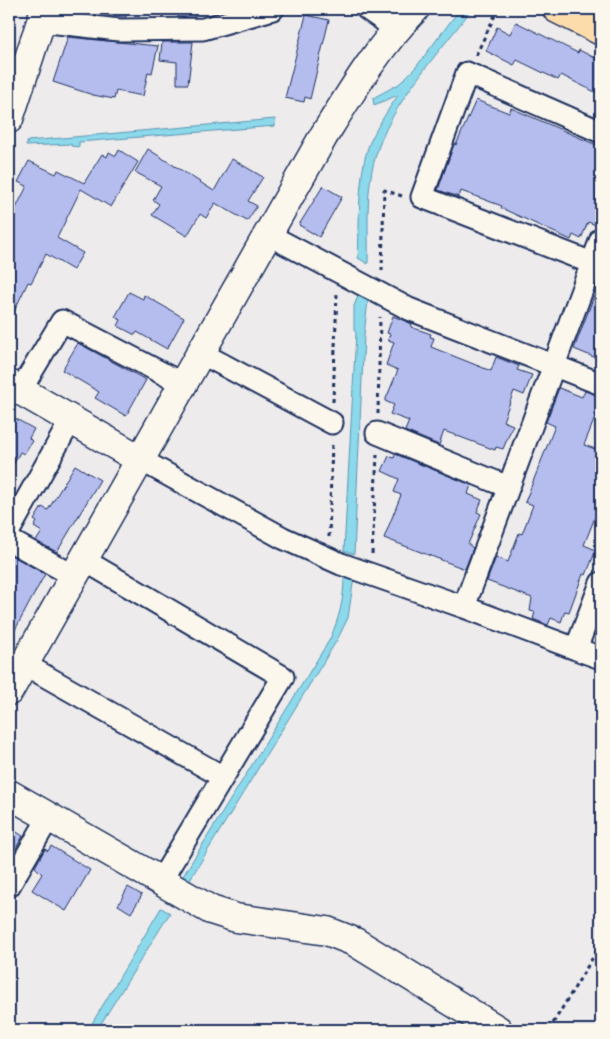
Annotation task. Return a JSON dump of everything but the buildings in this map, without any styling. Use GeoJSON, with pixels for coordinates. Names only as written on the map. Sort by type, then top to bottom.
{"type":"FeatureCollection","features":[{"type":"Feature","properties":{"kind":"main road"},"geometry":{"type":"LineString","coordinates":[[557,9],[601,31]]}},
{"type":"Feature","properties":{"kind":"street"},"geometry":{"type":"LineString","coordinates":[[9,119],[43,15],[119,30],[203,29],[273,9]]}},
{"type":"Feature","properties":{"kind":"street"},"geometry":{"type":"LineString","coordinates":[[367,9],[396,29]]}},
{"type":"Feature","properties":{"kind":"street"},"geometry":{"type":"LineString","coordinates":[[223,777],[16,672],[79,568],[353,88],[396,29],[415,9]]}},
{"type":"Feature","properties":{"kind":"street"},"geometry":{"type":"LineString","coordinates":[[592,263],[422,197],[467,73],[601,132]]}},
{"type":"Feature","properties":{"kind":"street"},"geometry":{"type":"LineString","coordinates":[[269,235],[409,309],[601,384]]}},
{"type":"Feature","properties":{"kind":"street"},"geometry":{"type":"LineString","coordinates":[[464,607],[601,239]]}},
{"type":"Feature","properties":{"kind":"street"},"geometry":{"type":"LineString","coordinates":[[183,384],[62,321],[15,388],[283,538],[340,564],[464,607],[601,658]]}},
{"type":"Feature","properties":{"kind":"street"},"geometry":{"type":"LineString","coordinates":[[201,353],[332,423]]}},
{"type":"Feature","properties":{"kind":"street"},"geometry":{"type":"LineString","coordinates":[[9,531],[71,420]]}},
{"type":"Feature","properties":{"kind":"street"},"geometry":{"type":"LineString","coordinates":[[377,433],[508,487]]}},
{"type":"Feature","properties":{"kind":"street"},"geometry":{"type":"LineString","coordinates":[[9,540],[79,568],[283,677],[160,882]]}},
{"type":"Feature","properties":{"kind":"street"},"geometry":{"type":"LineString","coordinates":[[576,649],[601,583]]}},
{"type":"Feature","properties":{"kind":"street"},"geometry":{"type":"LineString","coordinates":[[9,794],[211,910],[228,915],[327,932],[355,942],[498,1030]]}},
{"type":"Feature","properties":{"kind":"street"},"geometry":{"type":"LineString","coordinates":[[9,886],[49,817]]}},
{"type":"Feature","properties":{"kind":"path"},"geometry":{"type":"LineString","coordinates":[[467,73],[498,9]]}},
{"type":"Feature","properties":{"kind":"path"},"geometry":{"type":"LineString","coordinates":[[549,1030],[601,944]]}},
{"type":"Feature","properties":{"kind":"water"},"geometry":{"type":"Polygon","coordinates":[[[460,9],[472,9],[417,80],[392,118],[382,138],[375,158],[370,184],[368,264],[358,258],[363,169],[370,142],[398,95],[374,105],[373,98],[399,84],[416,67],[460,9]]]}},
{"type":"Feature","properties":{"kind":"water"},"geometry":{"type":"Polygon","coordinates":[[[275,119],[275,126],[79,142],[79,147],[71,146],[71,144],[26,146],[28,141],[275,119]]]}},
{"type":"Feature","properties":{"kind":"water"},"geometry":{"type":"Polygon","coordinates":[[[358,296],[368,300],[364,335],[354,554],[344,551],[356,333],[354,330],[354,306],[358,296]]]}},
{"type":"Feature","properties":{"kind":"water"},"geometry":{"type":"Polygon","coordinates":[[[344,577],[354,577],[348,618],[337,640],[189,881],[183,876],[330,639],[340,609],[344,577]]]}},
{"type":"Feature","properties":{"kind":"water"},"geometry":{"type":"Polygon","coordinates":[[[161,908],[170,913],[97,1030],[88,1030],[161,908]]]}}]}
